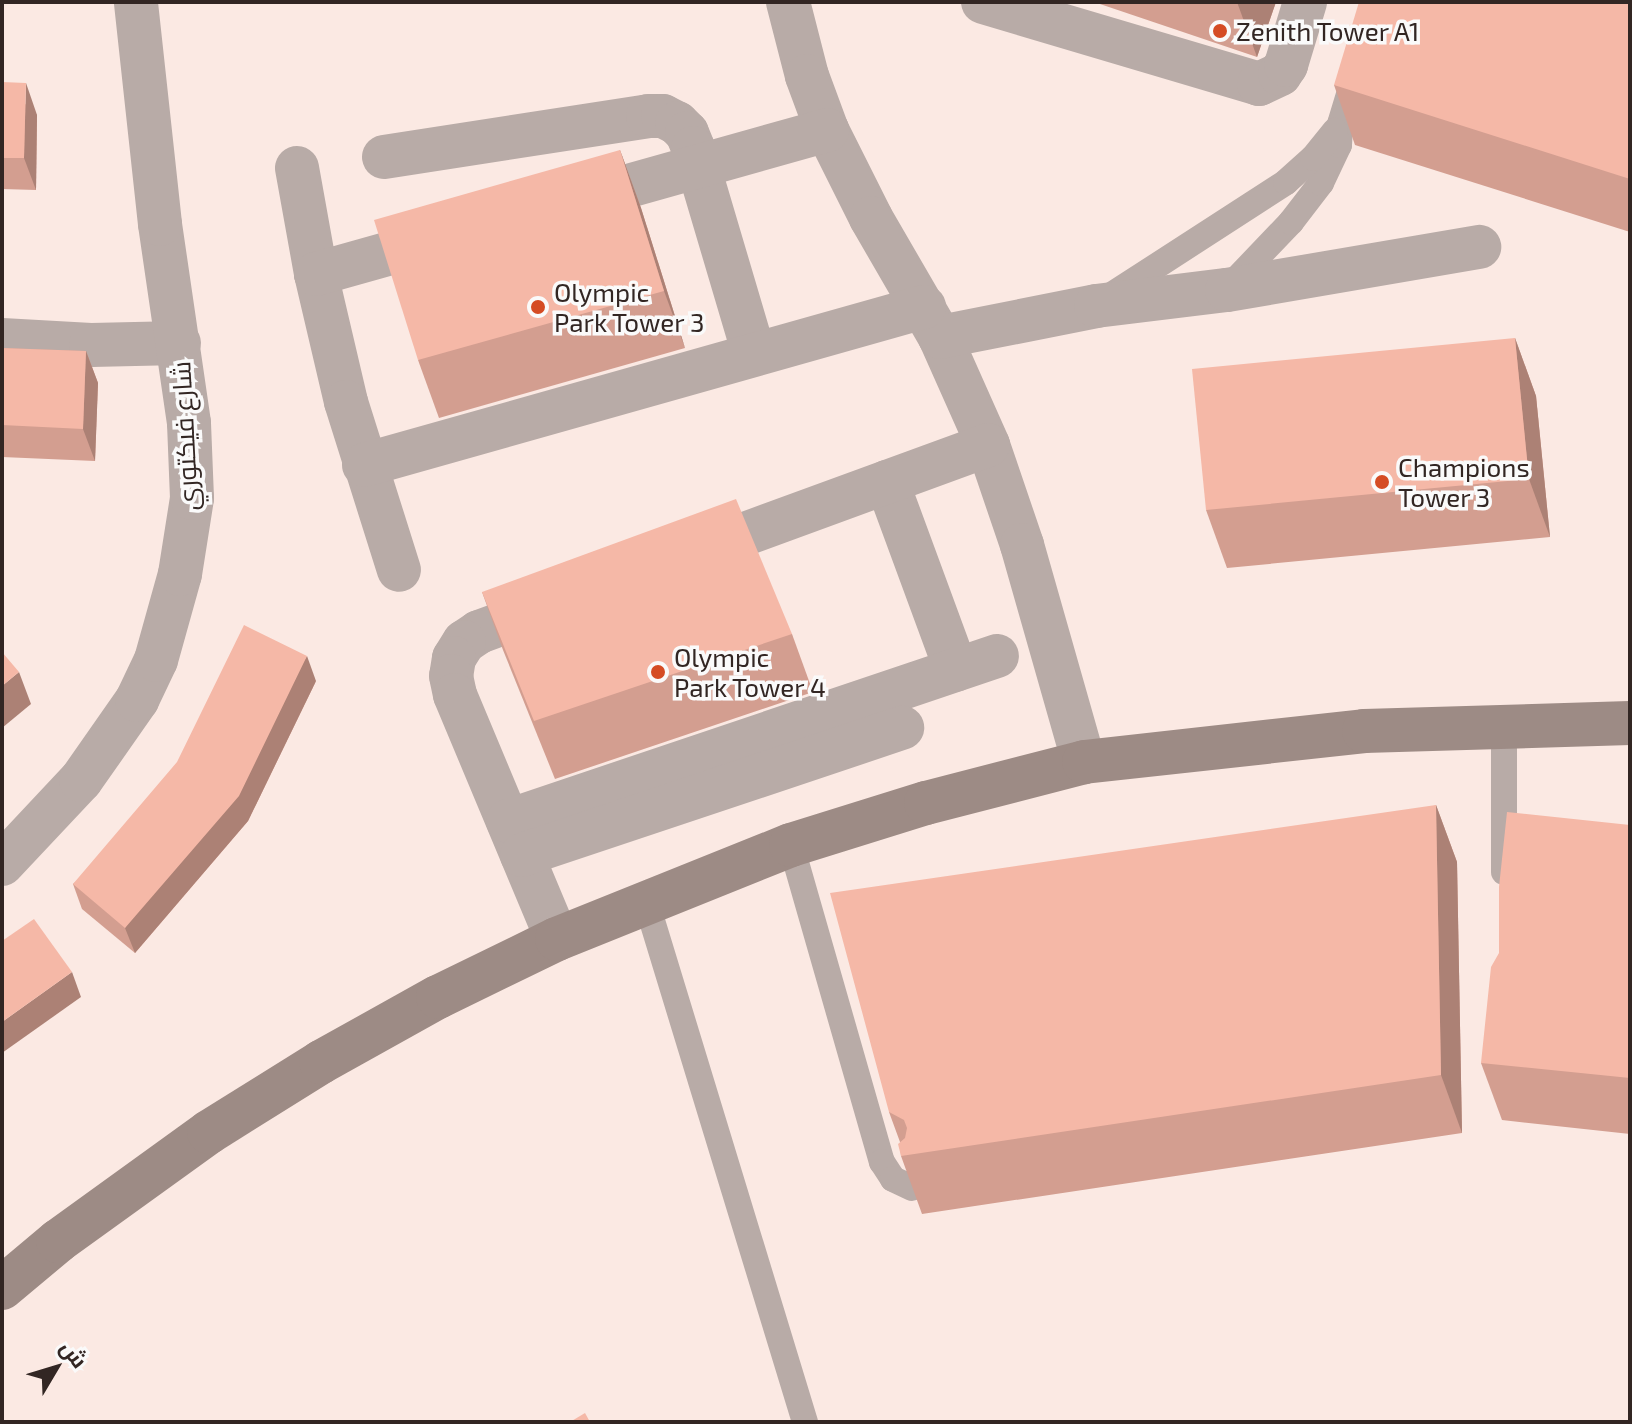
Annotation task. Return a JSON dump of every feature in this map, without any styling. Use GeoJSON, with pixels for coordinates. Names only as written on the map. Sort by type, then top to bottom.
{"type":"FeatureCollection","features":[{"type":"Feature","properties":{"kind":"main road"},"geometry":{"type":"LineString","coordinates":[[2,1288],[58,1241],[221,1124],[321,1062],[438,997],[557,939],[791,845],[926,803],[1084,762],[1348,732],[1504,724],[1630,723]]}},
{"type":"Feature","properties":{"kind":"street","name":"شارع فيكتوري"},"geometry":{"type":"LineString","coordinates":[[2,864],[48,819],[110,742],[156,660],[178,587],[192,498],[189,423],[160,224],[136,2]]}},
{"type":"Feature","properties":{"kind":"street"},"geometry":{"type":"LineString","coordinates":[[788,2],[807,76],[827,130],[871,218],[932,322],[988,445],[1022,545],[1084,762]]}},
{"type":"Feature","properties":{"kind":"street"},"geometry":{"type":"LineString","coordinates":[[983,2],[1259,84],[1280,74],[1286,65],[1305,2]]}},
{"type":"Feature","properties":{"kind":"street"},"geometry":{"type":"LineString","coordinates":[[384,157],[663,116],[687,133],[754,354]]}},
{"type":"Feature","properties":{"kind":"street"},"geometry":{"type":"LineString","coordinates":[[530,214],[827,130]]}},
{"type":"Feature","properties":{"kind":"street"},"geometry":{"type":"LineString","coordinates":[[297,168],[316,274],[364,465],[399,570]]}},
{"type":"Feature","properties":{"kind":"street"},"geometry":{"type":"LineString","coordinates":[[316,274],[484,227]]}},
{"type":"Feature","properties":{"kind":"street"},"geometry":{"type":"LineString","coordinates":[[364,465],[754,354],[932,322],[1227,290],[1479,247]]}},
{"type":"Feature","properties":{"kind":"street"},"geometry":{"type":"LineString","coordinates":[[2,340],[91,345],[179,343]]}},
{"type":"Feature","properties":{"kind":"street"},"geometry":{"type":"LineString","coordinates":[[654,568],[988,445]]}},
{"type":"Feature","properties":{"kind":"street"},"geometry":{"type":"LineString","coordinates":[[887,482],[956,670]]}},
{"type":"Feature","properties":{"kind":"street"},"geometry":{"type":"LineString","coordinates":[[557,939],[455,695],[451,676],[454,658],[464,642],[479,632],[581,594]]}},
{"type":"Feature","properties":{"kind":"street"},"geometry":{"type":"LineString","coordinates":[[515,838],[997,656]]}},
{"type":"Feature","properties":{"kind":"street"},"geometry":{"type":"LineString","coordinates":[[515,838],[902,728]]}},
{"type":"Feature","properties":{"kind":"lane"},"geometry":{"type":"LineString","coordinates":[[1227,290],[1307,203],[1339,145],[1340,124],[1361,56]]}},
{"type":"Feature","properties":{"kind":"lane"},"geometry":{"type":"LineString","coordinates":[[1096,306],[1286,182],[1313,158],[1340,124]]}},
{"type":"Feature","properties":{"kind":"lane"},"geometry":{"type":"LineString","coordinates":[[1504,724],[1504,899]]}},
{"type":"Feature","properties":{"kind":"lane"},"geometry":{"type":"LineString","coordinates":[[791,845],[882,1162],[893,1179],[912,1188]]}},
{"type":"Feature","properties":{"kind":"lane"},"geometry":{"type":"LineString","coordinates":[[646,901],[805,1422]]}},
{"type":"Feature","properties":{"kind":"building"},"geometry":{"type":"Polygon","coordinates":[[[1359,2],[1630,2],[1630,179],[1334,85],[1359,2]]]}},
{"type":"Feature","properties":{"kind":"building"},"geometry":{"type":"Polygon","coordinates":[[[2,82],[26,83],[24,158],[2,158],[2,82]]]}},
{"type":"Feature","properties":{"kind":"building","name":"Olympic Park Tower 3"},"geometry":{"type":"Polygon","coordinates":[[[620,150],[664,291],[418,360],[374,220],[620,150]]]}},
{"type":"Feature","properties":{"kind":"building"},"geometry":{"type":"Polygon","coordinates":[[[1515,338],[1529,479],[1206,510],[1192,369],[1515,338]]]}},
{"type":"Feature","properties":{"kind":"building"},"geometry":{"type":"Polygon","coordinates":[[[2,348],[86,351],[83,429],[2,425],[2,348]]]}},
{"type":"Feature","properties":{"kind":"building"},"geometry":{"type":"Polygon","coordinates":[[[736,499],[792,634],[534,721],[482,592],[736,499]]]}},
{"type":"Feature","properties":{"kind":"building"},"geometry":{"type":"Polygon","coordinates":[[[244,625],[307,656],[239,796],[125,928],[73,884],[177,762],[244,625]]]}},
{"type":"Feature","properties":{"kind":"building"},"geometry":{"type":"Polygon","coordinates":[[[2,652],[19,672],[2,686],[2,652]]]}},
{"type":"Feature","properties":{"kind":"building"},"geometry":{"type":"Polygon","coordinates":[[[1436,805],[1441,1075],[901,1156],[898,1144],[905,1138],[907,1128],[904,1120],[889,1112],[830,893],[1436,805]]]}},
{"type":"Feature","properties":{"kind":"building"},"geometry":{"type":"Polygon","coordinates":[[[1507,812],[1630,825],[1630,1078],[1481,1063],[1491,967],[1499,953],[1499,887],[1507,812]]]}},
{"type":"Feature","properties":{"kind":"building"},"geometry":{"type":"Polygon","coordinates":[[[34,919],[72,972],[2,1022],[2,941],[34,919]]]}},
{"type":"Feature","properties":{"kind":"building"},"geometry":{"type":"Polygon","coordinates":[[[585,1413],[590,1422],[570,1422],[585,1413]]]}},
{"type":"Feature","properties":{"kind":"place","name":"Zenith Tower A1"},"geometry":{"type":"Point","coordinates":[1220,31]}},
{"type":"Feature","properties":{"kind":"place","name":"Olympic Park Tower 3"},"geometry":{"type":"Point","coordinates":[538,307]}},
{"type":"Feature","properties":{"kind":"place","name":"Champions Tower 3"},"geometry":{"type":"Point","coordinates":[1382,482]}},
{"type":"Feature","properties":{"kind":"place","name":"Olympic Park Tower 4"},"geometry":{"type":"Point","coordinates":[658,672]}}]}
